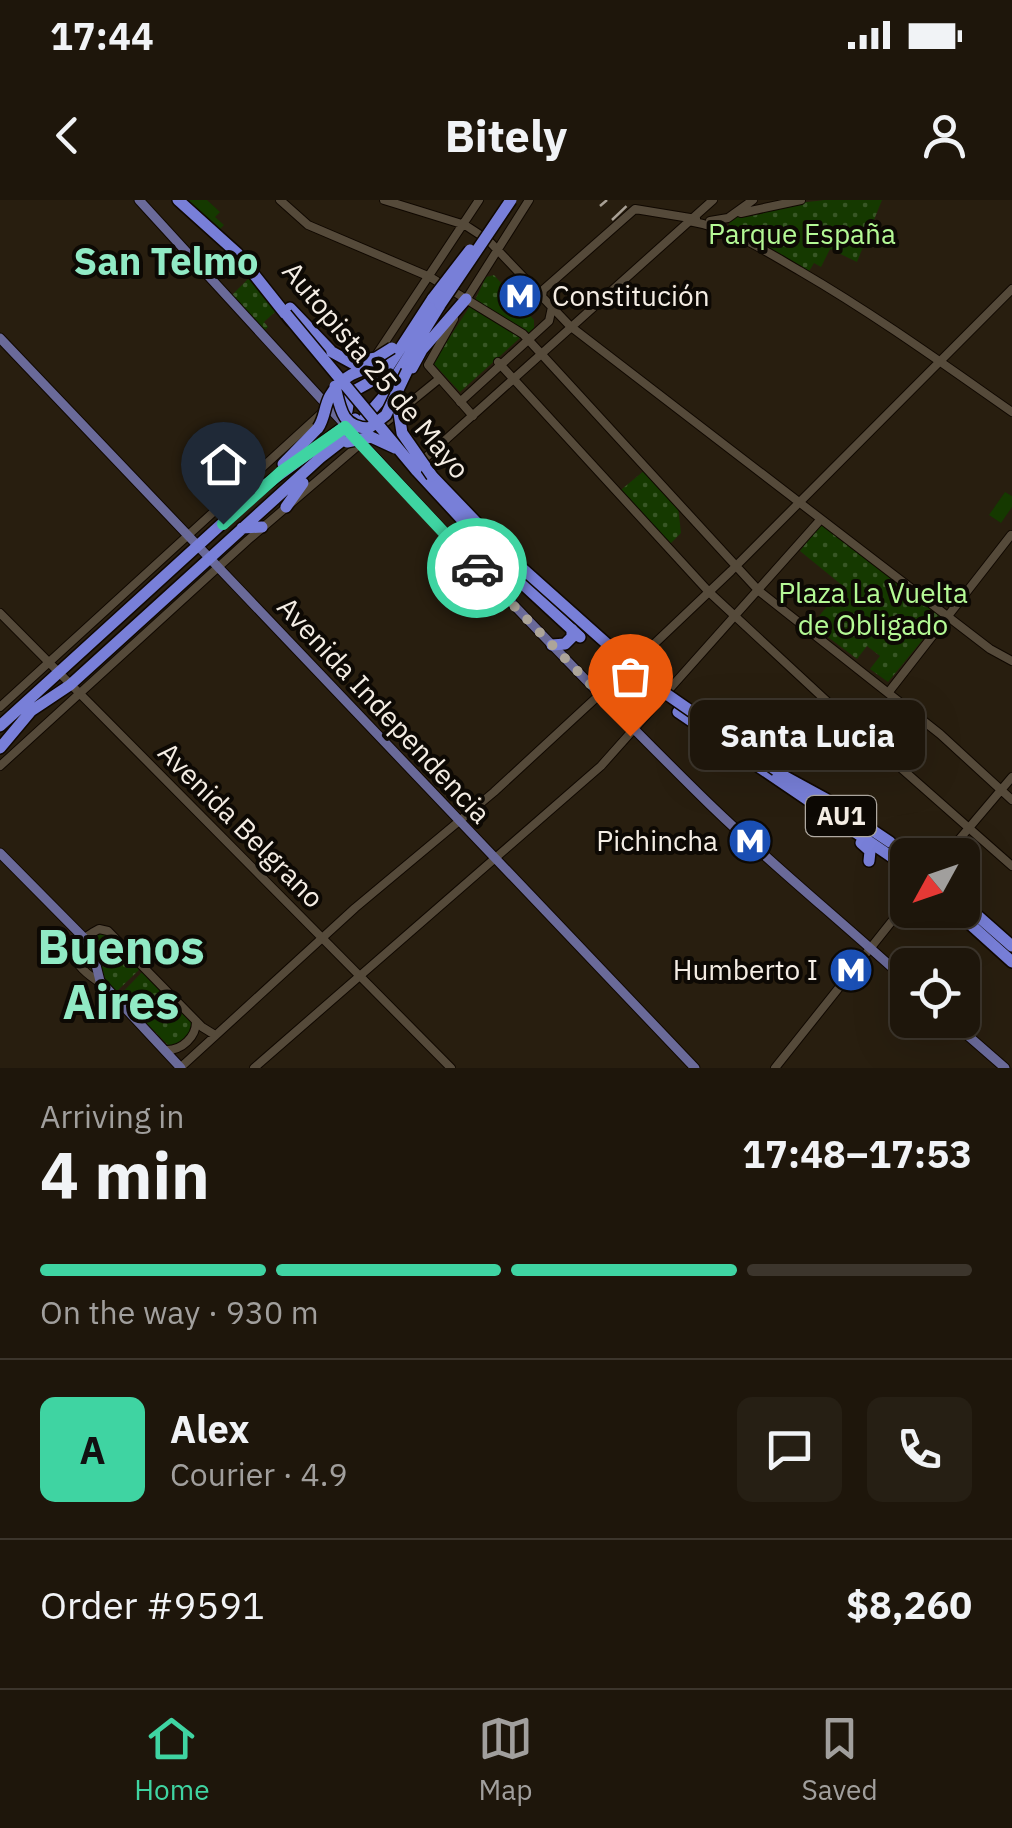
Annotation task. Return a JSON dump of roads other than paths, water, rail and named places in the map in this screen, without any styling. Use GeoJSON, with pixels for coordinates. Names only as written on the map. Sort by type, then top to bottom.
{"type":"FeatureCollection","features":[{"type":"Feature","properties":{"kind":"highway","name":"Autopista 25 de Mayo"},"geometry":{"type":"LineString","coordinates":[[175,200],[237,253],[417,466],[494,548],[663,702],[890,848]]}},
{"type":"Feature","properties":{"kind":"highway","name":"Autopista 25 de Mayo"},"geometry":{"type":"LineString","coordinates":[[190,200],[247,255],[494,548]]}},
{"type":"Feature","properties":{"kind":"highway"},"geometry":{"type":"LineString","coordinates":[[0,726],[281,472],[350,393],[383,376],[508,200]]}},
{"type":"Feature","properties":{"kind":"highway"},"geometry":{"type":"LineString","coordinates":[[332,352],[364,361],[392,348],[458,284],[469,257]]}},
{"type":"Feature","properties":{"kind":"highway"},"geometry":{"type":"LineString","coordinates":[[419,340],[466,299]]}},
{"type":"Feature","properties":{"kind":"highway"},"geometry":{"type":"LineString","coordinates":[[0,748],[39,704],[74,690],[214,562],[242,528],[281,503],[351,437],[384,396],[437,305]]}},
{"type":"Feature","properties":{"kind":"highway"},"geometry":{"type":"LineString","coordinates":[[281,472],[375,429],[396,413],[419,340],[437,305]]}},
{"type":"Feature","properties":{"kind":"highway"},"geometry":{"type":"LineString","coordinates":[[286,314],[334,384],[342,415],[359,428],[384,418],[437,305]]}},
{"type":"Feature","properties":{"kind":"highway"},"geometry":{"type":"LineString","coordinates":[[304,327],[332,352],[384,381],[392,394],[402,433],[432,476]]}},
{"type":"Feature","properties":{"kind":"highway"},"geometry":{"type":"LineString","coordinates":[[316,358],[333,396],[334,414]]}},
{"type":"Feature","properties":{"kind":"highway"},"geometry":{"type":"LineString","coordinates":[[334,414],[348,390],[366,372],[378,367],[389,371],[397,382],[396,413]]}},
{"type":"Feature","properties":{"kind":"highway"},"geometry":{"type":"LineString","coordinates":[[234,495],[262,488],[320,424],[330,394],[360,370],[374,368],[390,377],[396,389],[396,413]]}},
{"type":"Feature","properties":{"kind":"highway"},"geometry":{"type":"LineString","coordinates":[[334,414],[387,438],[417,466]]}},
{"type":"Feature","properties":{"kind":"highway"},"geometry":{"type":"LineString","coordinates":[[281,503],[351,437],[374,438],[401,452]]}},
{"type":"Feature","properties":{"kind":"highway"},"geometry":{"type":"LineString","coordinates":[[242,528],[262,528]]}},
{"type":"Feature","properties":{"kind":"highway"},"geometry":{"type":"LineString","coordinates":[[494,548],[592,625]]}},
{"type":"Feature","properties":{"kind":"highway"},"geometry":{"type":"LineString","coordinates":[[494,548],[576,633],[565,644],[552,645]]}},
{"type":"Feature","properties":{"kind":"highway"},"geometry":{"type":"LineString","coordinates":[[694,709],[777,775],[809,807],[866,846],[870,861]]}},
{"type":"Feature","properties":{"kind":"highway"},"geometry":{"type":"LineString","coordinates":[[16,732],[34,720]]}},
{"type":"Feature","properties":{"kind":"highway"},"geometry":{"type":"LineString","coordinates":[[684,723],[752,768],[777,775],[890,842]]}},
{"type":"Feature","properties":{"kind":"highway","name":"Autopista 25 de Mayo"},"geometry":{"type":"LineString","coordinates":[[777,775],[890,855]]}},
{"type":"Feature","properties":{"kind":"highway"},"geometry":{"type":"LineString","coordinates":[[980,912],[1012,942]]}},
{"type":"Feature","properties":{"kind":"highway"},"geometry":{"type":"LineString","coordinates":[[980,913],[1012,942]]}},
{"type":"Feature","properties":{"kind":"highway"},"geometry":{"type":"LineString","coordinates":[[975,928],[1012,958]]}},
{"type":"Feature","properties":{"kind":"main road"},"geometry":{"type":"LineString","coordinates":[[139,200],[351,437],[634,729],[744,836],[890,966]]}},
{"type":"Feature","properties":{"kind":"main road"},"geometry":{"type":"LineString","coordinates":[[280,200],[308,225],[430,276],[528,338],[759,591],[889,691],[1012,797]]}},
{"type":"Feature","properties":{"kind":"main road"},"geometry":{"type":"LineString","coordinates":[[384,200],[464,227],[495,247],[573,328],[798,503],[1012,659]]}},
{"type":"Feature","properties":{"kind":"main road"},"geometry":{"type":"LineString","coordinates":[[0,708],[234,495],[334,414],[381,350],[479,200]]}},
{"type":"Feature","properties":{"kind":"main road"},"geometry":{"type":"LineString","coordinates":[[472,416],[429,366],[429,360],[526,200]]}},
{"type":"Feature","properties":{"kind":"main road"},"geometry":{"type":"LineString","coordinates":[[396,482],[714,200]]}},
{"type":"Feature","properties":{"kind":"main road"},"geometry":{"type":"LineString","coordinates":[[726,229],[733,216],[756,200],[774,204]]}},
{"type":"Feature","properties":{"kind":"main road"},"geometry":{"type":"LineString","coordinates":[[689,222],[712,221],[801,200]]}},
{"type":"Feature","properties":{"kind":"main road"},"geometry":{"type":"LineString","coordinates":[[542,296],[542,291],[633,211],[672,214],[689,222],[726,229],[742,238],[891,325],[1012,412]]}},
{"type":"Feature","properties":{"kind":"main road"},"geometry":{"type":"LineString","coordinates":[[438,264],[442,283]]}},
{"type":"Feature","properties":{"kind":"main road"},"geometry":{"type":"LineString","coordinates":[[634,664],[1012,289]]}},
{"type":"Feature","properties":{"kind":"main road"},"geometry":{"type":"LineString","coordinates":[[459,397],[550,320],[552,308]]}},
{"type":"Feature","properties":{"kind":"main road","name":"Avenida Independencia"},"geometry":{"type":"LineString","coordinates":[[0,338],[695,1068]]}},
{"type":"Feature","properties":{"kind":"main road"},"geometry":{"type":"LineString","coordinates":[[500,364],[709,592],[1012,866]]}},
{"type":"Feature","properties":{"kind":"main road"},"geometry":{"type":"LineString","coordinates":[[375,429],[439,378]]}},
{"type":"Feature","properties":{"kind":"main road"},"geometry":{"type":"LineString","coordinates":[[214,562],[262,528],[281,503]]}},
{"type":"Feature","properties":{"kind":"main road"},"geometry":{"type":"LineString","coordinates":[[254,1068],[601,766],[821,519]]}},
{"type":"Feature","properties":{"kind":"main road"},"geometry":{"type":"LineString","coordinates":[[889,691],[1011,535]]}},
{"type":"Feature","properties":{"kind":"main road","name":"Avenida Belgrano"},"geometry":{"type":"LineString","coordinates":[[0,613],[450,1068]]}},
{"type":"Feature","properties":{"kind":"main road"},"geometry":{"type":"LineString","coordinates":[[215,1035],[108,931],[95,930],[74,950],[75,962],[102,984],[180,1068],[623,673]]}},
{"type":"Feature","properties":{"kind":"main road"},"geometry":{"type":"LineString","coordinates":[[0,766],[74,690]]}},
{"type":"Feature","properties":{"kind":"main road"},"geometry":{"type":"LineString","coordinates":[[960,838],[1012,778]]}},
{"type":"Feature","properties":{"kind":"main road"},"geometry":{"type":"LineString","coordinates":[[0,853],[93,948],[95,970],[102,984]]}},
{"type":"Feature","properties":{"kind":"main road"},"geometry":{"type":"LineString","coordinates":[[775,1068],[890,923]]}},
{"type":"Feature","properties":{"kind":"main road"},"geometry":{"type":"LineString","coordinates":[[167,1050],[178,1048],[193,1034],[195,1019]]}},
{"type":"Feature","properties":{"kind":"main road"},"geometry":{"type":"LineString","coordinates":[[971,1038],[1005,1068]]}},
{"type":"Feature","properties":{"kind":"railway"},"geometry":{"type":"LineString","coordinates":[[600,206],[607,200]]}},
{"type":"Feature","properties":{"kind":"railway"},"geometry":{"type":"LineString","coordinates":[[612,220],[633,200]]}},
{"type":"Feature","properties":{"kind":"place","name":"Constitución"},"geometry":{"type":"Point","coordinates":[520,296]}},
{"type":"Feature","properties":{"kind":"place","name":"Santa Lucia"},"geometry":{"type":"Point","coordinates":[630,736]}},
{"type":"Feature","properties":{"kind":"place","name":"Pichincha"},"geometry":{"type":"Point","coordinates":[750,841]}},
{"type":"Feature","properties":{"kind":"place","name":"Humberto I"},"geometry":{"type":"Point","coordinates":[851,970]}},
{"type":"Feature","properties":{"kind":"district","name":"San Telmo"},"geometry":{"type":"Point","coordinates":[166,262]}},
{"type":"Feature","properties":{"kind":"district","name":"Buenos Aires"},"geometry":{"type":"Point","coordinates":[121,974]}},
{"type":"Feature","properties":{"kind":"park label","name":"Parque España"},"geometry":{"type":"Point","coordinates":[802,234]}},
{"type":"Feature","properties":{"kind":"park label","name":"Plaza La Vuelta de Obligado"},"geometry":{"type":"Point","coordinates":[873,609]}}]}
